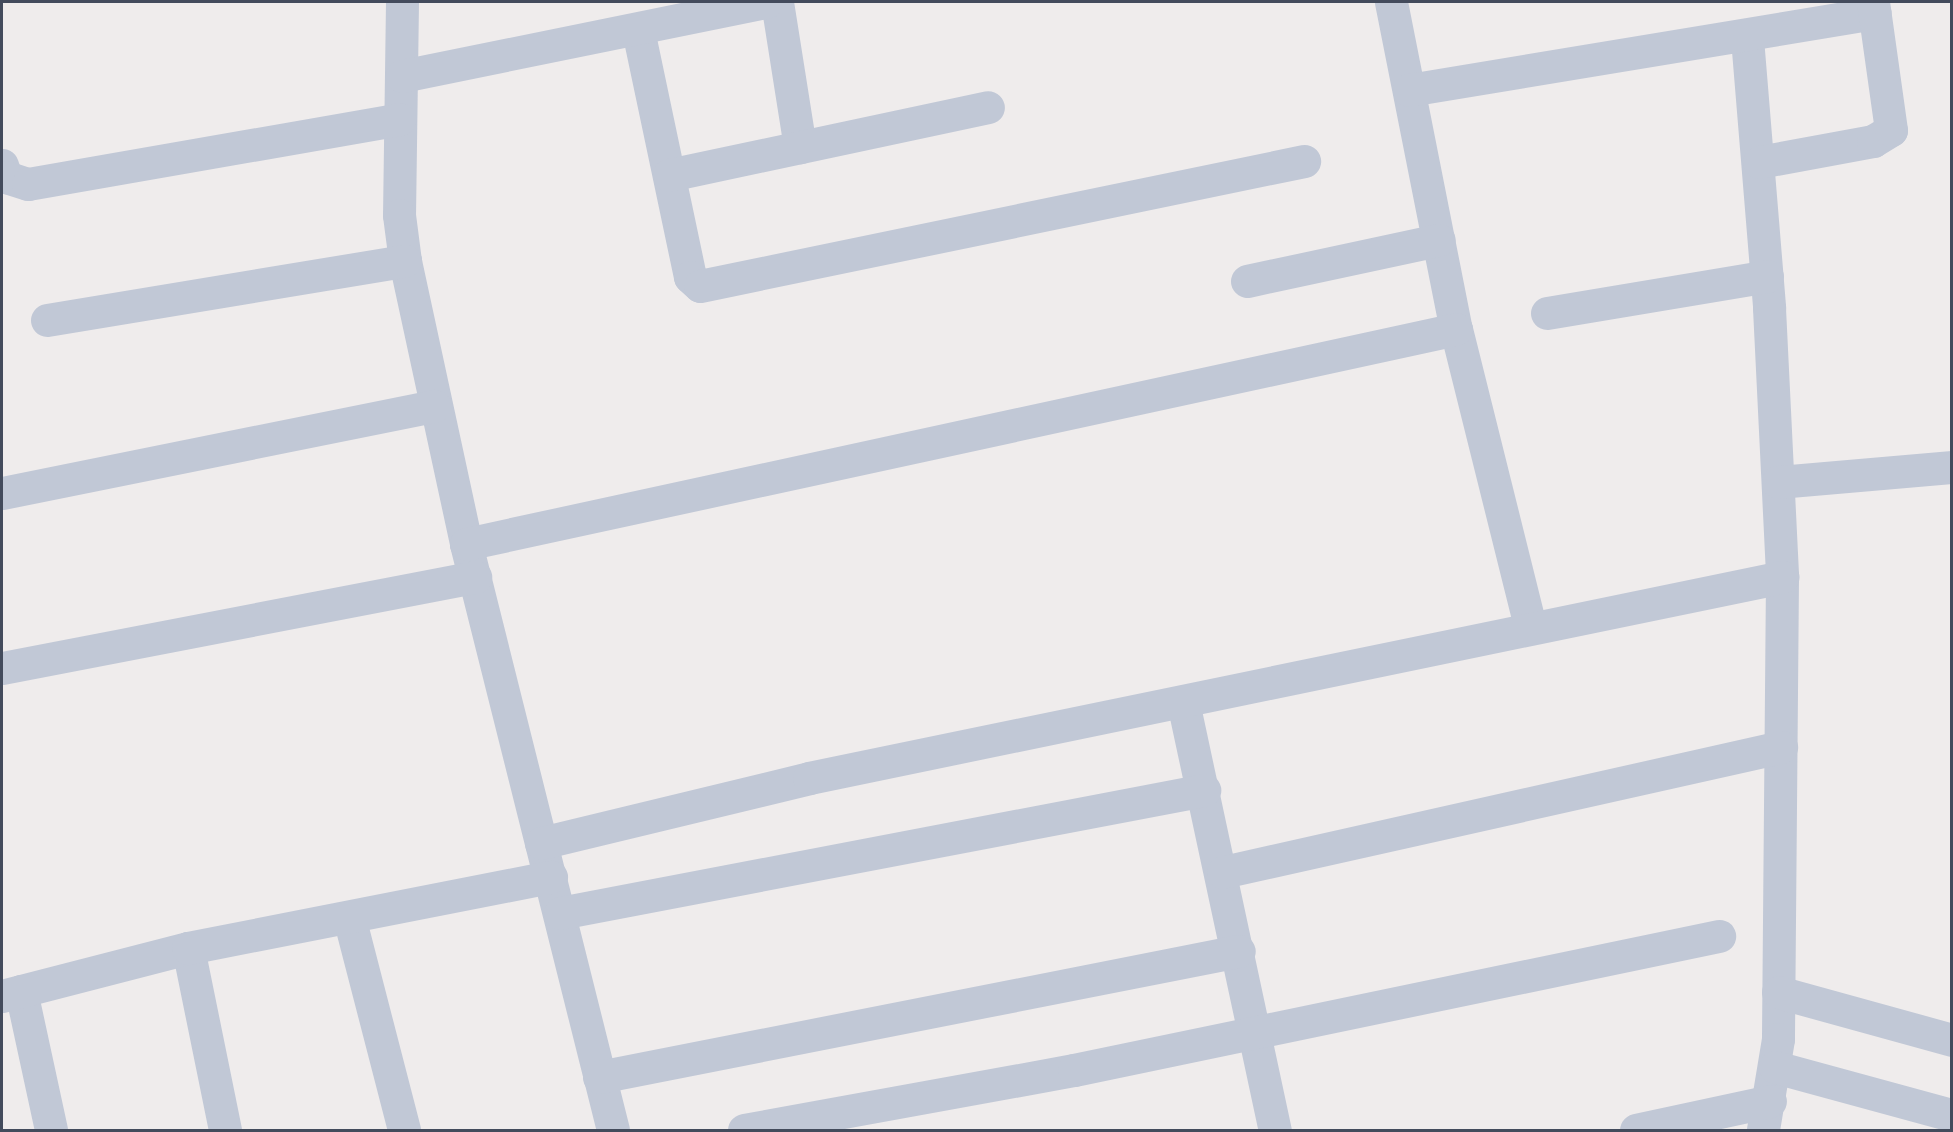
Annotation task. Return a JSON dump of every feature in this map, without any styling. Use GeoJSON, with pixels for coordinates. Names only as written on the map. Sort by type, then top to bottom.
{"type":"FeatureCollection","features":[{"type":"Feature","properties":{"kind":"street"},"geometry":{"type":"LineString","coordinates":[[402,2],[402,76],[399,119],[405,261],[434,406],[466,544],[613,1131]]}},
{"type":"Feature","properties":{"kind":"street"},"geometry":{"type":"LineString","coordinates":[[402,76],[638,30],[767,2]]}},
{"type":"Feature","properties":{"kind":"street"},"geometry":{"type":"LineString","coordinates":[[777,2],[800,147]]}},
{"type":"Feature","properties":{"kind":"street"},"geometry":{"type":"LineString","coordinates":[[1391,2],[1456,329],[1530,626]]}},
{"type":"Feature","properties":{"kind":"street"},"geometry":{"type":"LineString","coordinates":[[1409,90],[1747,38],[1874,7],[1891,130],[1873,141],[1759,162]]}},
{"type":"Feature","properties":{"kind":"street"},"geometry":{"type":"LineString","coordinates":[[638,30],[690,278],[712,288],[958,230],[1304,161]]}},
{"type":"Feature","properties":{"kind":"street"},"geometry":{"type":"LineString","coordinates":[[1636,1131],[1766,1116],[1775,1067],[1778,992],[1782,578],[1767,276],[1747,38]]}},
{"type":"Feature","properties":{"kind":"street"},"geometry":{"type":"LineString","coordinates":[[669,175],[988,107]]}},
{"type":"Feature","properties":{"kind":"street"},"geometry":{"type":"LineString","coordinates":[[2,165],[6,177],[28,184],[399,119]]}},
{"type":"Feature","properties":{"kind":"street"},"geometry":{"type":"LineString","coordinates":[[1246,280],[1438,240]]}},
{"type":"Feature","properties":{"kind":"street"},"geometry":{"type":"LineString","coordinates":[[47,320],[405,261]]}},
{"type":"Feature","properties":{"kind":"street"},"geometry":{"type":"LineString","coordinates":[[1547,313],[1767,276]]}},
{"type":"Feature","properties":{"kind":"street"},"geometry":{"type":"LineString","coordinates":[[466,544],[1456,329]]}},
{"type":"Feature","properties":{"kind":"street"},"geometry":{"type":"LineString","coordinates":[[2,493],[434,406]]}},
{"type":"Feature","properties":{"kind":"street"},"geometry":{"type":"LineString","coordinates":[[1778,482],[1952,467]]}},
{"type":"Feature","properties":{"kind":"street"},"geometry":{"type":"LineString","coordinates":[[2,668],[475,577]]}},
{"type":"Feature","properties":{"kind":"street"},"geometry":{"type":"LineString","coordinates":[[541,843],[809,778],[1183,702],[1530,626],[1782,578]]}},
{"type":"Feature","properties":{"kind":"street"},"geometry":{"type":"LineString","coordinates":[[1183,702],[1223,872],[1275,1131]]}},
{"type":"Feature","properties":{"kind":"street"},"geometry":{"type":"LineString","coordinates":[[1223,872],[1781,747]]}},
{"type":"Feature","properties":{"kind":"street"},"geometry":{"type":"LineString","coordinates":[[560,913],[1204,790]]}},
{"type":"Feature","properties":{"kind":"street"},"geometry":{"type":"LineString","coordinates":[[51,1131],[11,993],[188,948],[551,877]]}},
{"type":"Feature","properties":{"kind":"street"},"geometry":{"type":"LineString","coordinates":[[349,917],[404,1131]]}},
{"type":"Feature","properties":{"kind":"street"},"geometry":{"type":"LineString","coordinates":[[744,1131],[796,1126],[1257,1033],[1719,936]]}},
{"type":"Feature","properties":{"kind":"street"},"geometry":{"type":"LineString","coordinates":[[188,948],[225,1131]]}},
{"type":"Feature","properties":{"kind":"street"},"geometry":{"type":"LineString","coordinates":[[599,1077],[1239,951]]}},
{"type":"Feature","properties":{"kind":"street"},"geometry":{"type":"LineString","coordinates":[[1778,992],[1952,1040]]}},
{"type":"Feature","properties":{"kind":"street"},"geometry":{"type":"LineString","coordinates":[[1775,1067],[1952,1114]]}}]}
